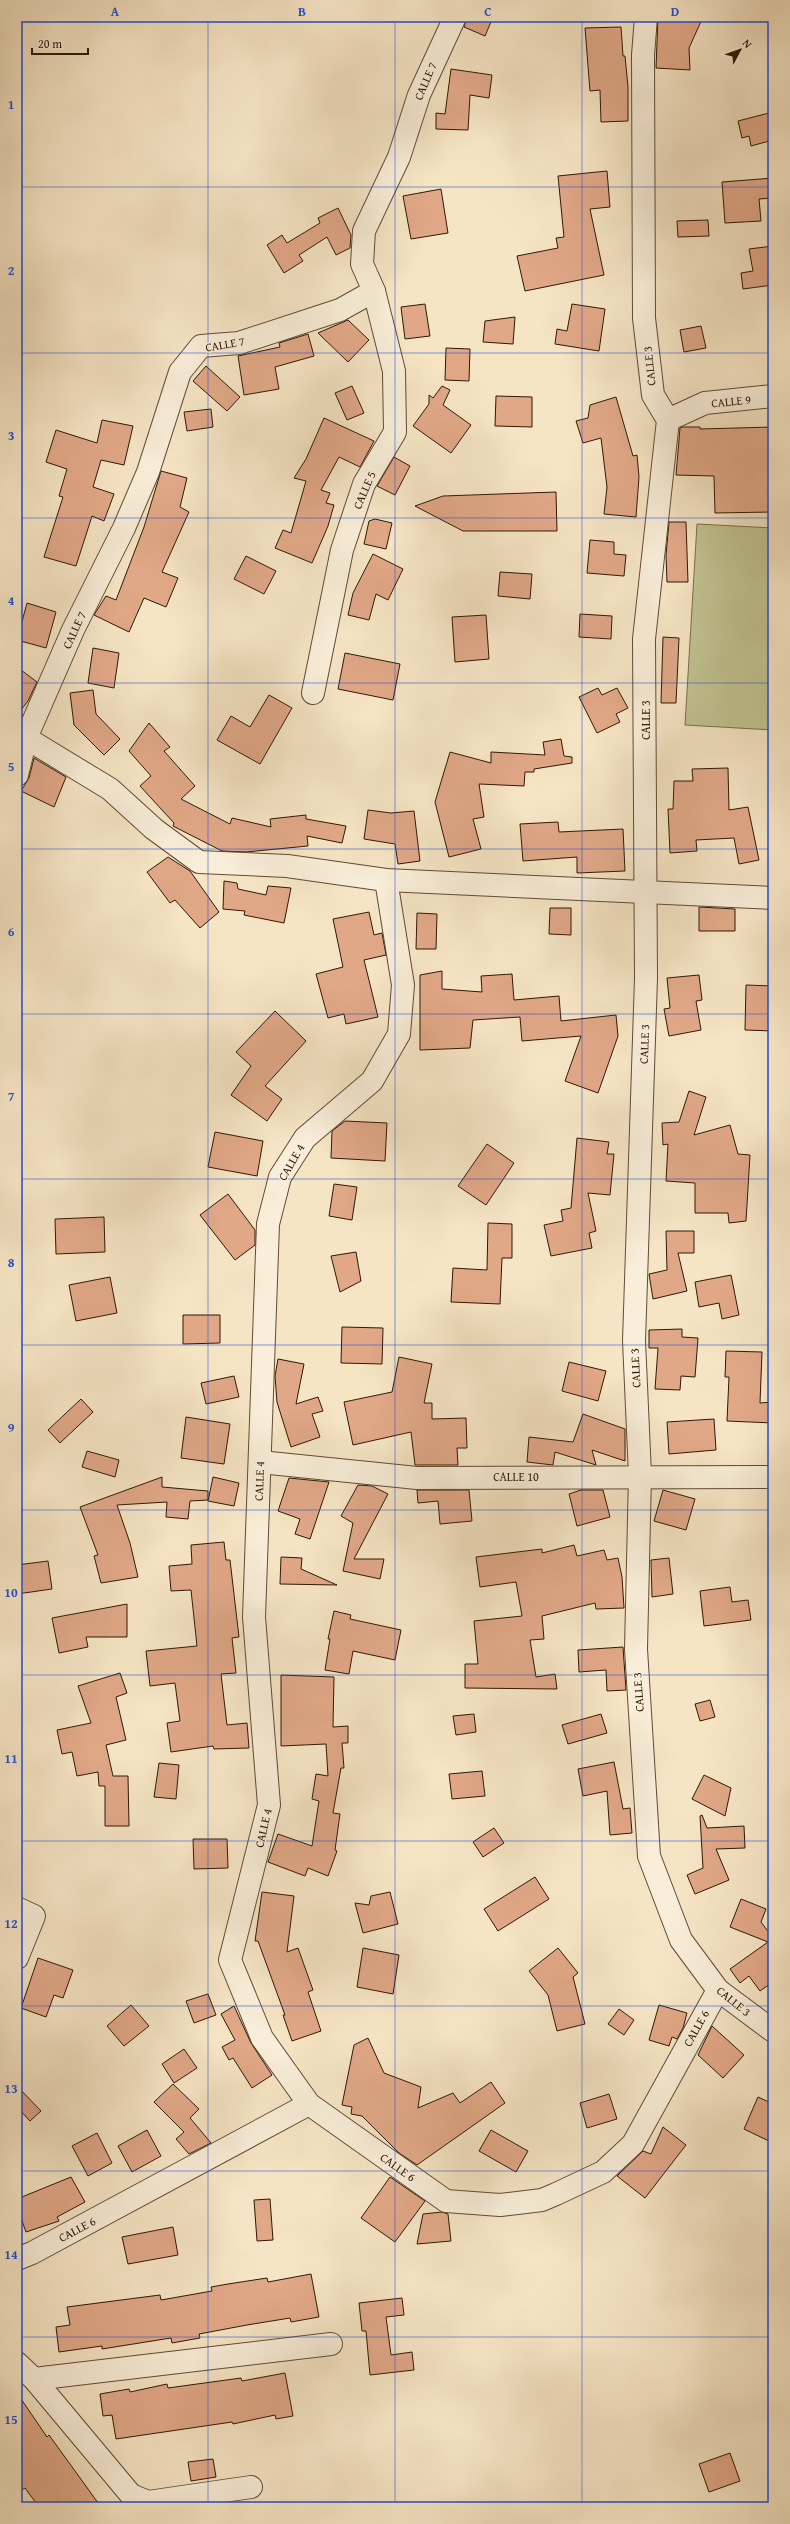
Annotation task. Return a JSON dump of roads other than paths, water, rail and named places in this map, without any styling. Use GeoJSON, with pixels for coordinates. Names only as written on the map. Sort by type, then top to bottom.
{"type":"FeatureCollection","features":[{"type":"Feature","properties":{"kind":"street","name":"CALLE 7"},"geometry":{"type":"LineString","coordinates":[[17,775],[26,738],[73,630],[124,528],[148,472],[180,372],[201,346],[240,343],[340,310],[374,291],[362,264],[364,231],[399,157],[418,96],[455,17]]}},
{"type":"Feature","properties":{"kind":"street","name":"CALLE 3"},"geometry":{"type":"LineString","coordinates":[[646,17],[643,55],[644,318],[652,395],[668,420],[644,638],[646,986],[634,1341],[640,1475],[636,1650],[649,1856],[681,1940],[718,1990],[773,2031]]}},
{"type":"Feature","properties":{"kind":"street","name":"CALLE 5"},"geometry":{"type":"LineString","coordinates":[[312,693],[342,550],[364,484],[394,432],[394,371],[374,291]]}},
{"type":"Feature","properties":{"kind":"street","name":"CALLE 9"},"geometry":{"type":"LineString","coordinates":[[668,420],[705,403],[773,396]]}},
{"type":"Feature","properties":{"kind":"street"},"geometry":{"type":"LineString","coordinates":[[26,738],[110,789],[154,829],[199,862],[287,866],[386,880],[773,898]]}},
{"type":"Feature","properties":{"kind":"street","name":"CALLE 4"},"geometry":{"type":"LineString","coordinates":[[309,2104],[262,2038],[230,1960],[269,1805],[254,1617],[268,1224],[280,1177],[306,1138],[372,1081],[399,1034],[402,984],[386,880]]}},
{"type":"Feature","properties":{"kind":"street","name":"CALLE 10"},"geometry":{"type":"LineString","coordinates":[[260,1462],[417,1478],[640,1475],[773,1477]]}},
{"type":"Feature","properties":{"kind":"street"},"geometry":{"type":"LineString","coordinates":[[17,1908],[34,1916],[17,1958]]}},
{"type":"Feature","properties":{"kind":"street","name":"CALLE 6"},"geometry":{"type":"LineString","coordinates":[[17,2259],[309,2104],[446,2201],[500,2205],[542,2200],[603,2172],[633,2144],[718,1990]]}},
{"type":"Feature","properties":{"kind":"street"},"geometry":{"type":"LineString","coordinates":[[34,2379],[331,2344]]}},
{"type":"Feature","properties":{"kind":"street"},"geometry":{"type":"LineString","coordinates":[[17,2362],[34,2379],[131,2495],[148,2502],[251,2487]]}}]}
